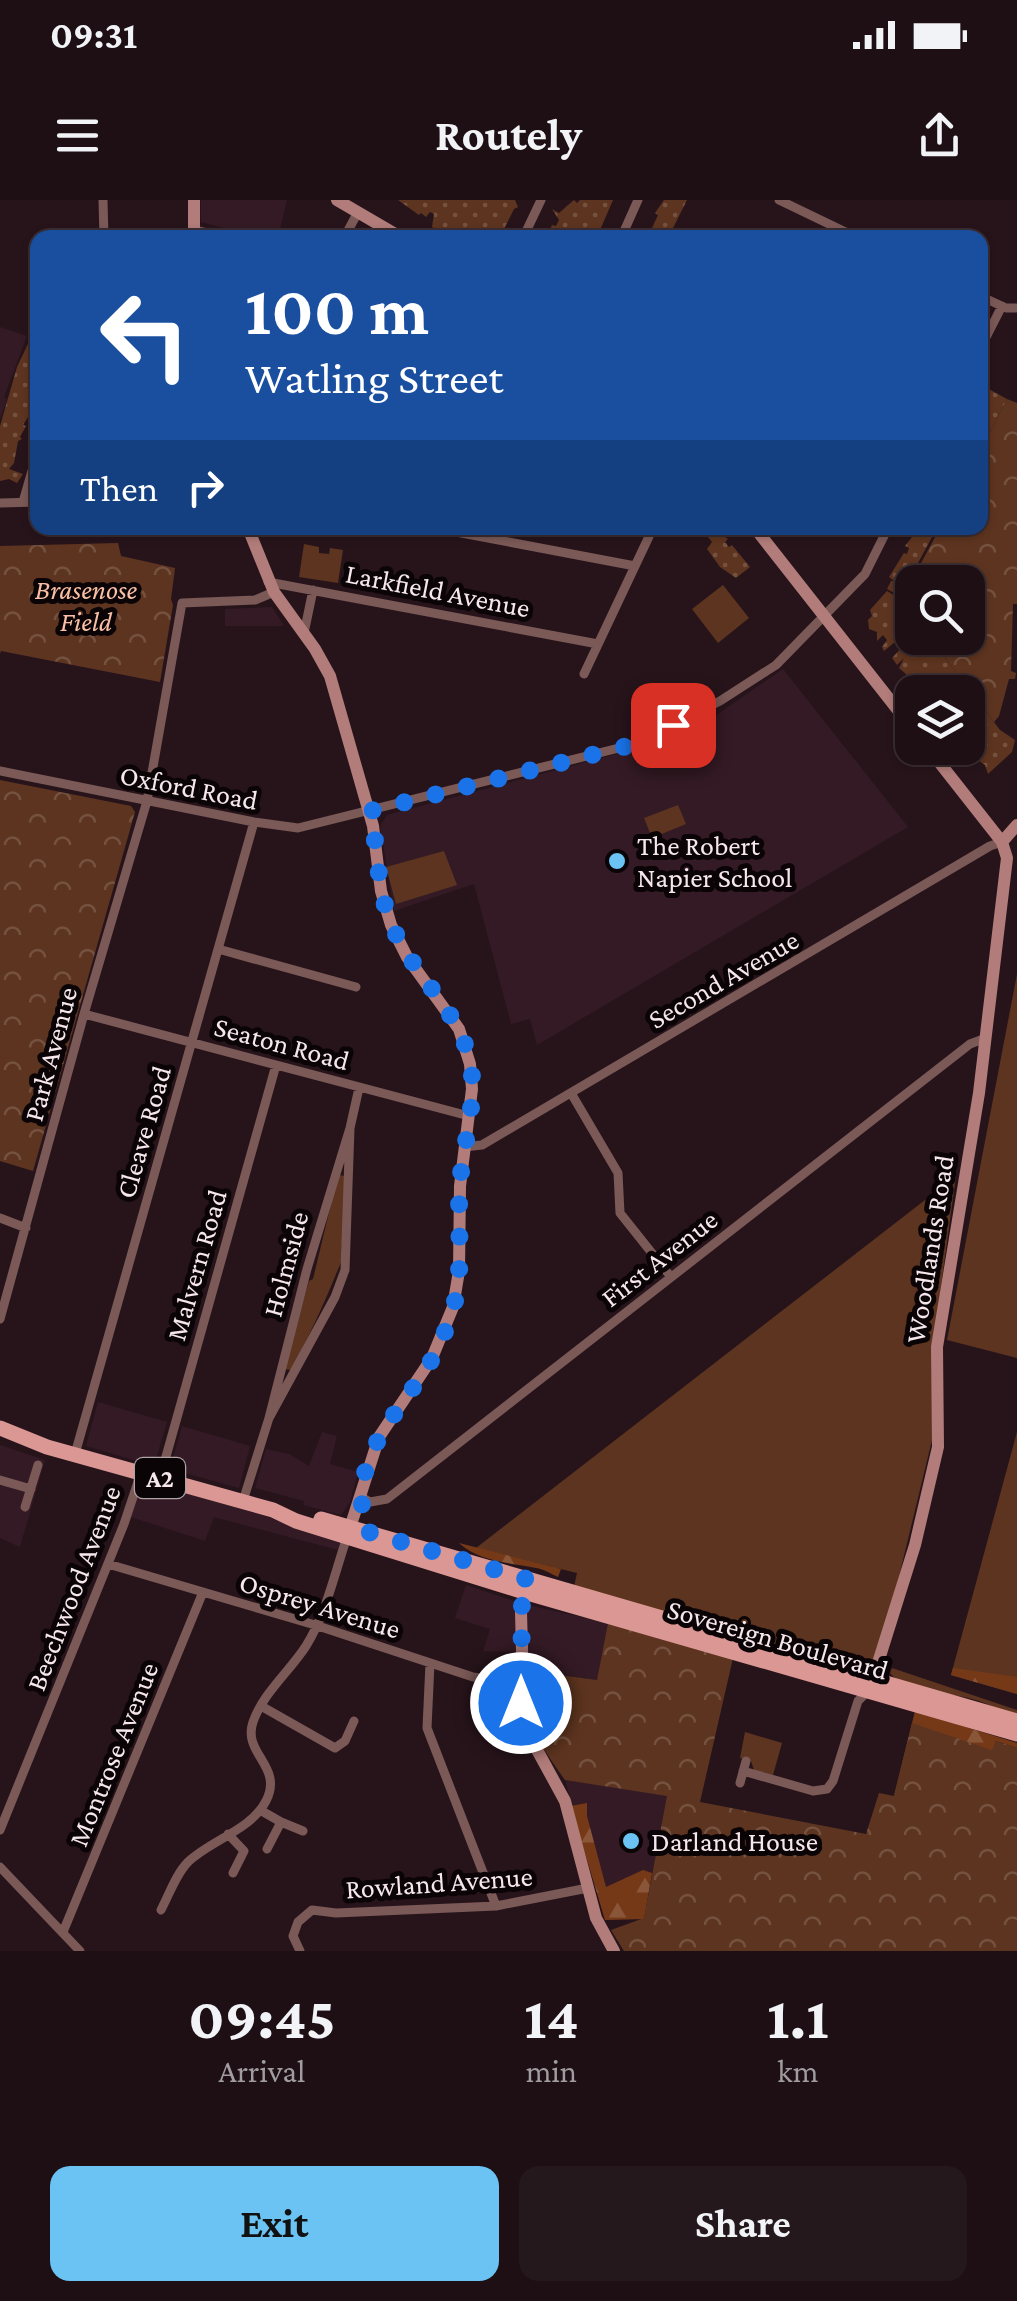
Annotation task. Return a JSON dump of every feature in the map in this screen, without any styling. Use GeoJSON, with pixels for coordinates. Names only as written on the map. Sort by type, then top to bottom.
{"type":"FeatureCollection","features":[{"type":"Feature","properties":{"kind":"main road","name":"A2"},"geometry":{"type":"LineString","coordinates":[[0,1432],[36,1448],[75,1454],[354,1531],[531,1587]]}},
{"type":"Feature","properties":{"kind":"main road","name":"Sovereign Boulevard"},"geometry":{"type":"LineString","coordinates":[[531,1587],[871,1686],[1017,1734]]}},
{"type":"Feature","properties":{"kind":"main road","name":"Sovereign Boulevard"},"geometry":{"type":"LineString","coordinates":[[871,1686],[1017,1721]]}},
{"type":"Feature","properties":{"kind":"street"},"geometry":{"type":"LineString","coordinates":[[103,200],[104,230]]}},
{"type":"Feature","properties":{"kind":"street"},"geometry":{"type":"LineString","coordinates":[[194,200],[194,230]]}},
{"type":"Feature","properties":{"kind":"street"},"geometry":{"type":"LineString","coordinates":[[337,200],[388,230]]}},
{"type":"Feature","properties":{"kind":"street"},"geometry":{"type":"LineString","coordinates":[[527,230],[541,200]]}},
{"type":"Feature","properties":{"kind":"street"},"geometry":{"type":"LineString","coordinates":[[624,230],[638,200]]}},
{"type":"Feature","properties":{"kind":"street"},"geometry":{"type":"LineString","coordinates":[[779,200],[841,230]]}},
{"type":"Feature","properties":{"kind":"street"},"geometry":{"type":"LineString","coordinates":[[348,230],[358,212]]}},
{"type":"Feature","properties":{"kind":"street"},"geometry":{"type":"LineString","coordinates":[[988,300],[1017,308]]}},
{"type":"Feature","properties":{"kind":"street"},"geometry":{"type":"LineString","coordinates":[[988,333],[1002,306]]}},
{"type":"Feature","properties":{"kind":"street"},"geometry":{"type":"LineString","coordinates":[[23,502],[30,478]]}},
{"type":"Feature","properties":{"kind":"street"},"geometry":{"type":"LineString","coordinates":[[0,503],[30,502]]}},
{"type":"Feature","properties":{"kind":"street"},"geometry":{"type":"LineString","coordinates":[[161,1910],[188,1862],[260,1810],[272,1782],[252,1737],[252,1725],[316,1625],[361,1519],[360,1496],[380,1433],[432,1358],[452,1312],[460,1268],[460,1186],[472,1089],[465,1046],[454,1020],[407,957],[391,925],[381,891],[370,811],[330,676],[271,587],[251,535]]}},
{"type":"Feature","properties":{"kind":"street"},"geometry":{"type":"LineString","coordinates":[[472,535],[635,566]]}},
{"type":"Feature","properties":{"kind":"street"},"geometry":{"type":"LineString","coordinates":[[584,674],[649,535]]}},
{"type":"Feature","properties":{"kind":"street"},"geometry":{"type":"LineString","coordinates":[[760,535],[895,706]]}},
{"type":"Feature","properties":{"kind":"street","name":"Oxford Road"},"geometry":{"type":"LineString","coordinates":[[0,771],[285,828],[306,827],[635,744],[720,702],[776,665],[865,574],[884,535]]}},
{"type":"Feature","properties":{"kind":"street","name":"Larkfield Avenue"},"geometry":{"type":"LineString","coordinates":[[271,587],[313,590],[598,644]]}},
{"type":"Feature","properties":{"kind":"street","name":"Park Avenue"},"geometry":{"type":"LineString","coordinates":[[0,1319],[146,802],[182,603],[256,600],[271,587]]}},
{"type":"Feature","properties":{"kind":"street"},"geometry":{"type":"LineString","coordinates":[[304,634],[313,590]]}},
{"type":"Feature","properties":{"kind":"street"},"geometry":{"type":"LineString","coordinates":[[941,765],[1002,842],[1017,825]]}},
{"type":"Feature","properties":{"kind":"street","name":"Cleave Road"},"geometry":{"type":"LineString","coordinates":[[75,1454],[254,822]]}},
{"type":"Feature","properties":{"kind":"street","name":"Woodlands Road"},"geometry":{"type":"LineString","coordinates":[[871,1686],[915,1545],[938,1448],[938,1347],[986,1038],[1007,858],[1002,842]]}},
{"type":"Feature","properties":{"kind":"street","name":"Second Avenue"},"geometry":{"type":"LineString","coordinates":[[464,1147],[482,1145],[1002,842]]}},
{"type":"Feature","properties":{"kind":"street"},"geometry":{"type":"LineString","coordinates":[[218,949],[356,987]]}},
{"type":"Feature","properties":{"kind":"street","name":"Seaton Road"},"geometry":{"type":"LineString","coordinates":[[84,1014],[468,1116]]}},
{"type":"Feature","properties":{"kind":"street","name":"First Avenue"},"geometry":{"type":"LineString","coordinates":[[360,1496],[370,1502],[387,1499],[970,1044],[986,1038]]}},
{"type":"Feature","properties":{"kind":"street","name":"Malvern Road"},"geometry":{"type":"LineString","coordinates":[[160,1478],[276,1065]]}},
{"type":"Feature","properties":{"kind":"street","name":"Holmside"},"geometry":{"type":"LineString","coordinates":[[243,1501],[359,1088]]}},
{"type":"Feature","properties":{"kind":"street"},"geometry":{"type":"LineString","coordinates":[[571,1093],[618,1173],[620,1213],[671,1277]]}},
{"type":"Feature","properties":{"kind":"street","name":"Holmside"},"geometry":{"type":"LineString","coordinates":[[269,1418],[335,1297],[345,1270],[350,1128]]}},
{"type":"Feature","properties":{"kind":"street"},"geometry":{"type":"LineString","coordinates":[[336,1165],[350,1168]]}},
{"type":"Feature","properties":{"kind":"street"},"geometry":{"type":"LineString","coordinates":[[0,1218],[26,1228]]}},
{"type":"Feature","properties":{"kind":"street"},"geometry":{"type":"LineString","coordinates":[[280,1374],[292,1379]]}},
{"type":"Feature","properties":{"kind":"street"},"geometry":{"type":"LineString","coordinates":[[26,1507],[38,1466]]}},
{"type":"Feature","properties":{"kind":"street","name":"Beechwood Avenue"},"geometry":{"type":"LineString","coordinates":[[0,1830],[141,1473]]}},
{"type":"Feature","properties":{"kind":"street"},"geometry":{"type":"LineString","coordinates":[[0,1480],[31,1488]]}},
{"type":"Feature","properties":{"kind":"street","name":"Osprey Avenue"},"geometry":{"type":"LineString","coordinates":[[108,1564],[476,1677],[520,1683]]}},
{"type":"Feature","properties":{"kind":"street"},"geometry":{"type":"LineString","coordinates":[[531,1587],[524,1618],[520,1683],[524,1726],[565,1801],[606,1951]]}},
{"type":"Feature","properties":{"kind":"street","name":"Montrose Avenue"},"geometry":{"type":"LineString","coordinates":[[63,1932],[203,1592]]}},
{"type":"Feature","properties":{"kind":"street"},"geometry":{"type":"LineString","coordinates":[[430,1663],[428,1728],[496,1906]]}},
{"type":"Feature","properties":{"kind":"street"},"geometry":{"type":"LineString","coordinates":[[740,1783],[744,1766],[812,1791],[826,1790],[833,1781],[858,1701],[871,1686]]}},
{"type":"Feature","properties":{"kind":"street"},"geometry":{"type":"LineString","coordinates":[[261,1706],[335,1748],[345,1741],[354,1721]]}},
{"type":"Feature","properties":{"kind":"street"},"geometry":{"type":"LineString","coordinates":[[260,1810],[303,1832]]}},
{"type":"Feature","properties":{"kind":"street"},"geometry":{"type":"LineString","coordinates":[[267,1849],[281,1822]]}},
{"type":"Feature","properties":{"kind":"street"},"geometry":{"type":"LineString","coordinates":[[228,1834],[244,1851],[233,1873]]}},
{"type":"Feature","properties":{"kind":"street"},"geometry":{"type":"LineString","coordinates":[[0,1867],[80,1951]]}},
{"type":"Feature","properties":{"kind":"street","name":"Rowland Avenue"},"geometry":{"type":"LineString","coordinates":[[297,1950],[293,1936],[298,1922],[312,1910],[336,1913],[496,1906],[588,1888]]}},
{"type":"Feature","properties":{"kind":"street"},"geometry":{"type":"LineString","coordinates":[[603,1934],[614,1951]]}},
{"type":"Feature","properties":{"kind":"shaded area"},"geometry":{"type":"Polygon","coordinates":[[[201,200],[287,200],[280,230],[231,230],[201,222],[201,200]]]}},
{"type":"Feature","properties":{"kind":"shaded area"},"geometry":{"type":"Polygon","coordinates":[[[0,327],[27,336],[4,397],[7,399],[0,419],[0,327]]]}},
{"type":"Feature","properties":{"kind":"shaded area"},"geometry":{"type":"Polygon","coordinates":[[[272,607],[284,626],[225,626],[225,609],[272,607]]]}},
{"type":"Feature","properties":{"kind":"shaded area","name":"The Robert Napier School"},"geometry":{"type":"Polygon","coordinates":[[[783,669],[908,827],[537,1045],[530,1019],[511,1024],[474,884],[394,911],[380,826],[387,815],[654,744],[712,718],[783,669]]]}},
{"type":"Feature","properties":{"kind":"shaded area"},"geometry":{"type":"Polygon","coordinates":[[[98,1402],[167,1422],[154,1466],[86,1446],[98,1402]]]}},
{"type":"Feature","properties":{"kind":"shaded area"},"geometry":{"type":"Polygon","coordinates":[[[182,1426],[250,1446],[239,1488],[170,1469],[182,1426]]]}},
{"type":"Feature","properties":{"kind":"shaded area"},"geometry":{"type":"Polygon","coordinates":[[[322,1432],[337,1436],[330,1464],[358,1472],[350,1502],[341,1515],[255,1488],[266,1449],[289,1454],[309,1466],[322,1432]]]}},
{"type":"Feature","properties":{"kind":"shaded area"},"geometry":{"type":"Polygon","coordinates":[[[0,1445],[45,1460],[20,1547],[0,1538],[0,1445]]]}},
{"type":"Feature","properties":{"kind":"shaded area"},"geometry":{"type":"Polygon","coordinates":[[[141,1480],[341,1538],[338,1550],[214,1517],[205,1541],[131,1517],[141,1480]]]}},
{"type":"Feature","properties":{"kind":"shaded area"},"geometry":{"type":"Polygon","coordinates":[[[466,1585],[523,1604],[608,1623],[597,1680],[528,1671],[513,1652],[483,1651],[490,1629],[455,1618],[466,1585]]]}},
{"type":"Feature","properties":{"kind":"shaded area"},"geometry":{"type":"Polygon","coordinates":[[[565,1780],[668,1795],[644,1919],[605,1920],[565,1780]]]}},
{"type":"Feature","properties":{"kind":"green space"},"geometry":{"type":"Polygon","coordinates":[[[398,200],[515,200],[518,207],[504,230],[437,230],[432,227],[434,214],[419,215],[398,200]]]}},
{"type":"Feature","properties":{"kind":"green space"},"geometry":{"type":"Polygon","coordinates":[[[574,200],[613,200],[600,230],[550,230],[559,220],[552,209],[559,213],[574,200]]]}},
{"type":"Feature","properties":{"kind":"green space"},"geometry":{"type":"Polygon","coordinates":[[[664,200],[687,200],[672,230],[652,228],[658,215],[655,213],[664,200]]]}},
{"type":"Feature","properties":{"kind":"green space"},"geometry":{"type":"Polygon","coordinates":[[[30,340],[30,414],[9,469],[23,474],[17,483],[9,479],[0,481],[0,426],[17,367],[30,340]]]}},
{"type":"Feature","properties":{"kind":"green space"},"geometry":{"type":"Polygon","coordinates":[[[988,389],[1007,399],[988,436],[988,389]]]}},
{"type":"Feature","properties":{"kind":"green space"},"geometry":{"type":"Polygon","coordinates":[[[1007,399],[1017,403],[1017,604],[1013,604],[1011,671],[1016,673],[1015,679],[1009,679],[994,722],[985,710],[985,675],[958,675],[943,655],[985,655],[985,565],[920,565],[936,535],[988,535],[988,436],[1007,399]]]}},
{"type":"Feature","properties":{"kind":"green space"},"geometry":{"type":"Polygon","coordinates":[[[722,535],[728,539],[725,542],[750,567],[736,578],[720,567],[707,549],[712,542],[708,537],[722,535]]]}},
{"type":"Feature","properties":{"kind":"green space"},"geometry":{"type":"Polygon","coordinates":[[[914,535],[933,535],[917,565],[896,565],[909,548],[905,546],[914,535]]]}},
{"type":"Feature","properties":{"kind":"green space","name":"Brasenose Field"},"geometry":{"type":"Polygon","coordinates":[[[118,543],[121,556],[175,568],[160,682],[1,651],[0,654],[0,546],[118,543]]]}},
{"type":"Feature","properties":{"kind":"green space"},"geometry":{"type":"Polygon","coordinates":[[[304,544],[319,547],[319,553],[329,554],[330,548],[343,550],[338,583],[299,577],[304,544]]]}},
{"type":"Feature","properties":{"kind":"green space"},"geometry":{"type":"Polygon","coordinates":[[[895,567],[895,593],[887,589],[894,581],[889,577],[895,567]]]}},
{"type":"Feature","properties":{"kind":"green space"},"geometry":{"type":"Polygon","coordinates":[[[723,585],[749,618],[718,643],[692,609],[723,585]]]}},
{"type":"Feature","properties":{"kind":"green space"},"geometry":{"type":"Polygon","coordinates":[[[887,591],[895,597],[895,642],[884,651],[887,640],[883,635],[877,641],[877,632],[869,629],[870,610],[887,591]]]}},
{"type":"Feature","properties":{"kind":"green space"},"geometry":{"type":"Polygon","coordinates":[[[895,655],[943,655],[958,675],[907,675],[899,668],[904,658],[897,665],[892,658],[895,655]]]}},
{"type":"Feature","properties":{"kind":"green space"},"geometry":{"type":"Polygon","coordinates":[[[677,691],[690,712],[663,724],[653,706],[654,696],[663,700],[677,691]]]}},
{"type":"Feature","properties":{"kind":"green space"},"geometry":{"type":"Polygon","coordinates":[[[985,710],[1000,730],[1015,740],[1012,752],[988,774],[985,710]]]}},
{"type":"Feature","properties":{"kind":"green space"},"geometry":{"type":"Polygon","coordinates":[[[0,780],[131,806],[135,812],[33,1171],[0,1161],[0,780]]]}},
{"type":"Feature","properties":{"kind":"green space"},"geometry":{"type":"Polygon","coordinates":[[[678,805],[686,824],[652,838],[644,818],[678,805]]]}},
{"type":"Feature","properties":{"kind":"green space"},"geometry":{"type":"Polygon","coordinates":[[[444,851],[457,885],[396,904],[386,867],[444,851]]]}},
{"type":"Feature","properties":{"kind":"green space"},"geometry":{"type":"Polygon","coordinates":[[[1017,974],[1017,1358],[947,1340],[1017,974]]]}},
{"type":"Feature","properties":{"kind":"green space"},"geometry":{"type":"Polygon","coordinates":[[[338,1175],[345,1176],[341,1262],[291,1370],[283,1369],[309,1281],[313,1279],[338,1175]]]}},
{"type":"Feature","properties":{"kind":"green space"},"geometry":{"type":"Polygon","coordinates":[[[956,1176],[932,1352],[933,1436],[894,1597],[872,1664],[849,1667],[574,1587],[577,1573],[476,1548],[956,1176]]]}},
{"type":"Feature","properties":{"kind":"green space"},"geometry":{"type":"Polygon","coordinates":[[[1017,1432],[1017,1694],[951,1675],[1017,1432]]]}},
{"type":"Feature","properties":{"kind":"green space"},"geometry":{"type":"Polygon","coordinates":[[[459,1543],[561,1569],[558,1577],[486,1558],[459,1543]]]}},
{"type":"Feature","properties":{"kind":"green space"},"geometry":{"type":"Polygon","coordinates":[[[608,1623],[733,1658],[700,1802],[866,1834],[879,1793],[894,1796],[912,1723],[992,1750],[996,1741],[1017,1748],[1017,1951],[624,1951],[611,1930],[644,1918],[667,1796],[565,1780],[534,1730],[528,1690],[528,1671],[597,1680],[608,1623]]]}},
{"type":"Feature","properties":{"kind":"green space"},"geometry":{"type":"Polygon","coordinates":[[[892,1668],[1017,1710],[1017,1716],[972,1699],[906,1685],[890,1673],[892,1668]]]}},
{"type":"Feature","properties":{"kind":"green space"},"geometry":{"type":"Polygon","coordinates":[[[953,1668],[1017,1677],[1017,1694],[951,1675],[953,1668]]]}},
{"type":"Feature","properties":{"kind":"green space"},"geometry":{"type":"Polygon","coordinates":[[[915,1711],[1017,1743],[1017,1748],[996,1741],[993,1750],[894,1796],[915,1711]]]}},
{"type":"Feature","properties":{"kind":"green space"},"geometry":{"type":"Polygon","coordinates":[[[745,1732],[782,1743],[773,1775],[754,1770],[751,1761],[740,1758],[745,1732]]]}},
{"type":"Feature","properties":{"kind":"green space"},"geometry":{"type":"Polygon","coordinates":[[[587,1803],[606,1887],[643,1870],[652,1873],[644,1919],[605,1920],[571,1806],[587,1803]]]}},
{"type":"Feature","properties":{"kind":"place","name":"The Robert Napier School"},"geometry":{"type":"Point","coordinates":[617,861]}},
{"type":"Feature","properties":{"kind":"place","name":"Darland House"},"geometry":{"type":"Point","coordinates":[631,1841]}},
{"type":"Feature","properties":{"kind":"route"},"geometry":{"type":"LineString","coordinates":[[521,1703],[521,1612],[530,1580],[365,1531],[361,1521],[360,1496],[378,1437],[432,1358],[454,1302],[460,1264],[460,1186],[472,1089],[470,1064],[459,1029],[407,957],[391,925],[381,891],[370,811],[635,744],[673,725]]}}]}
